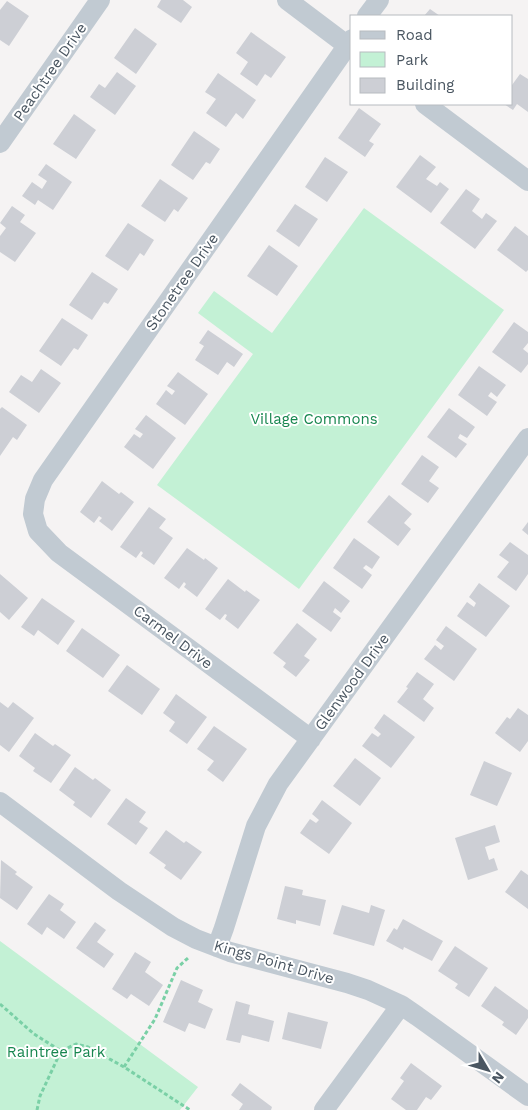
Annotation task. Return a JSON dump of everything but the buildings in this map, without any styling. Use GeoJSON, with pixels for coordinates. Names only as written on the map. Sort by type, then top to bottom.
{"type":"FeatureCollection","features":[{"type":"Feature","properties":{"kind":"street","name":"Peachtree Drive"},"geometry":{"type":"LineString","coordinates":[[0,143],[100,0]]}},
{"type":"Feature","properties":{"kind":"street"},"geometry":{"type":"LineString","coordinates":[[286,0],[350,44]]}},
{"type":"Feature","properties":{"kind":"street"},"geometry":{"type":"LineString","coordinates":[[368,15],[379,0]]}},
{"type":"Feature","properties":{"kind":"street","name":"Stonetree Drive"},"geometry":{"type":"LineString","coordinates":[[38,531],[33,514],[35,499],[43,480],[350,44]]}},
{"type":"Feature","properties":{"kind":"street"},"geometry":{"type":"LineString","coordinates":[[426,105],[528,181]]}},
{"type":"Feature","properties":{"kind":"street","name":"Glenwood Drive"},"geometry":{"type":"LineString","coordinates":[[217,947],[256,826],[278,784],[528,438]]}},
{"type":"Feature","properties":{"kind":"street","name":"Carmel Drive"},"geometry":{"type":"LineString","coordinates":[[38,531],[59,552],[311,739]]}},
{"type":"Feature","properties":{"kind":"street","name":"Kings Point Drive"},"geometry":{"type":"LineString","coordinates":[[0,802],[119,891],[196,939],[230,952],[347,983],[401,1005],[528,1096]]}},
{"type":"Feature","properties":{"kind":"street"},"geometry":{"type":"LineString","coordinates":[[324,1110],[401,1005]]}},
{"type":"Feature","properties":{"kind":"path"},"geometry":{"type":"LineString","coordinates":[[124,1067],[155,1019],[178,968],[188,958]]}},
{"type":"Feature","properties":{"kind":"path"},"geometry":{"type":"LineString","coordinates":[[0,1004],[34,1034],[61,1051]]}},
{"type":"Feature","properties":{"kind":"path"},"geometry":{"type":"LineString","coordinates":[[37,1110],[40,1096],[61,1051],[76,1044],[88,1047],[124,1067],[190,1110]]}},
{"type":"Feature","properties":{"kind":"green space","name":"Village Commons"},"geometry":{"type":"Polygon","coordinates":[[[364,208],[504,310],[299,589],[157,485],[253,354],[198,313],[214,291],[272,333],[364,208]]]}},
{"type":"Feature","properties":{"kind":"green space","name":"Raintree Park"},"geometry":{"type":"Polygon","coordinates":[[[0,941],[198,1087],[180,1110],[0,1110],[0,941]]]}}]}
